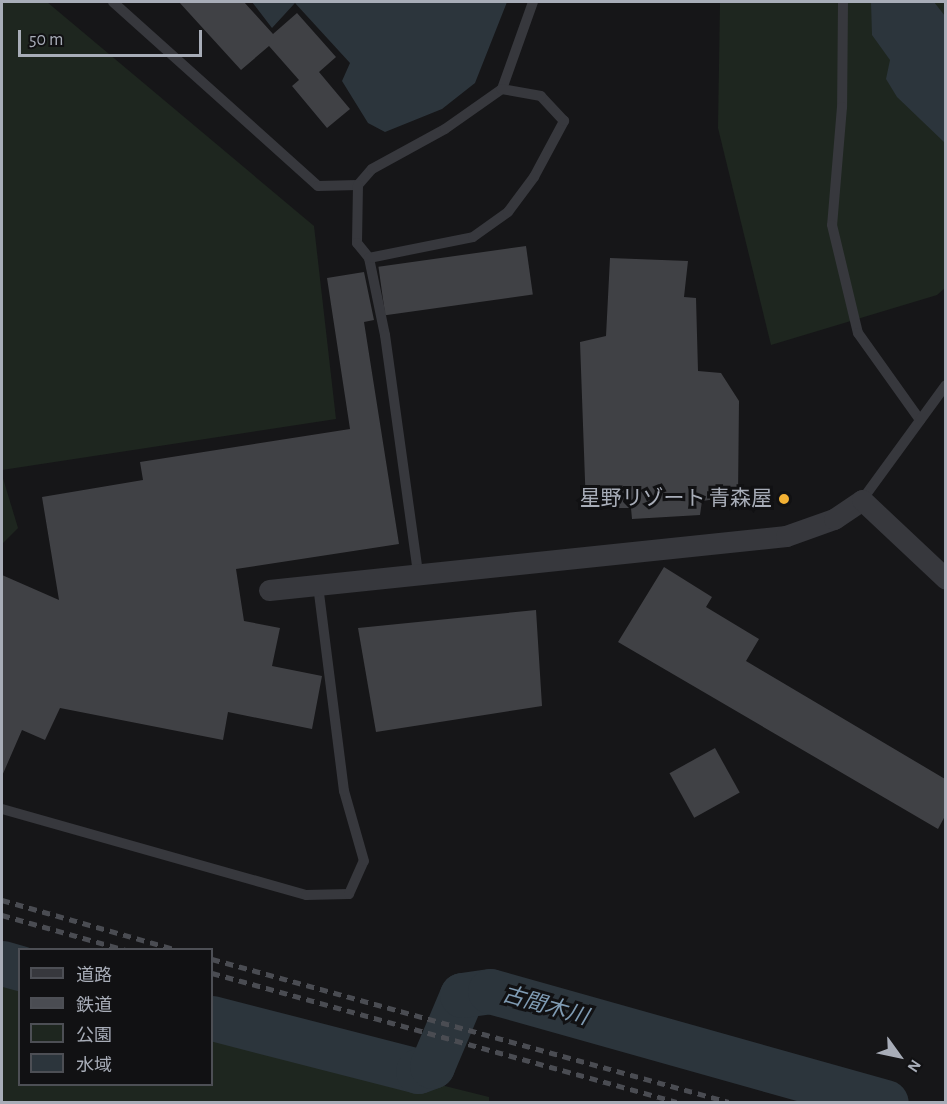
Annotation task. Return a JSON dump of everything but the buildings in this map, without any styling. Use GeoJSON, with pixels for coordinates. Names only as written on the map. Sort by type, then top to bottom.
{"type":"FeatureCollection","features":[{"type":"Feature","properties":{"kind":"street"},"geometry":{"type":"LineString","coordinates":[[269,590],[786,536],[834,519],[862,500],[945,579]]}},
{"type":"Feature","properties":{"kind":"lane"},"geometry":{"type":"LineString","coordinates":[[113,2],[318,186],[358,185]]}},
{"type":"Feature","properties":{"kind":"lane"},"geometry":{"type":"LineString","coordinates":[[418,574],[385,335],[369,258],[357,243],[358,185],[372,169],[445,129],[502,88],[533,2]]}},
{"type":"Feature","properties":{"kind":"lane"},"geometry":{"type":"LineString","coordinates":[[843,2],[842,107],[832,225],[858,333],[920,420]]}},
{"type":"Feature","properties":{"kind":"lane"},"geometry":{"type":"LineString","coordinates":[[369,258],[473,237],[508,212],[534,177],[564,121],[541,96],[502,88]]}},
{"type":"Feature","properties":{"kind":"lane"},"geometry":{"type":"LineString","coordinates":[[862,500],[945,385]]}},
{"type":"Feature","properties":{"kind":"lane"},"geometry":{"type":"LineString","coordinates":[[2,809],[306,895],[349,894],[364,861],[344,791],[318,585]]}},
{"type":"Feature","properties":{"kind":"green space"},"geometry":{"type":"Polygon","coordinates":[[[2,2],[47,2],[314,226],[336,419],[2,470],[2,2]]]}},
{"type":"Feature","properties":{"kind":"green space"},"geometry":{"type":"Polygon","coordinates":[[[720,2],[945,2],[945,288],[937,295],[771,345],[718,128],[720,2]]]}},
{"type":"Feature","properties":{"kind":"green space"},"geometry":{"type":"Polygon","coordinates":[[[2,475],[18,528],[2,544],[2,475]]]}},
{"type":"Feature","properties":{"kind":"green space"},"geometry":{"type":"Polygon","coordinates":[[[2,975],[18,980],[18,1086],[213,1086],[213,1028],[489,1097],[489,1102],[2,1102],[2,975]]]}},
{"type":"Feature","properties":{"kind":"water"},"geometry":{"type":"Polygon","coordinates":[[[252,2],[507,2],[475,83],[442,109],[385,132],[368,123],[342,81],[350,63],[295,3],[272,28],[252,2]]]}},
{"type":"Feature","properties":{"kind":"water"},"geometry":{"type":"Polygon","coordinates":[[[871,2],[934,2],[945,16],[945,143],[897,97],[886,79],[890,60],[872,35],[871,2]]]}},
{"type":"Feature","properties":{"kind":"waterway","name":"古間木川"},"geometry":{"type":"LineString","coordinates":[[2,963],[18,967]]}},
{"type":"Feature","properties":{"kind":"waterway","name":"古間木川"},"geometry":{"type":"LineString","coordinates":[[213,1018],[418,1071],[432,1066],[462,995],[490,991],[886,1102]]}},
{"type":"Feature","properties":{"kind":"railway"},"geometry":{"type":"LineString","coordinates":[[2,900],[171,948]]}},
{"type":"Feature","properties":{"kind":"railway"},"geometry":{"type":"LineString","coordinates":[[2,915],[119,948]]}},
{"type":"Feature","properties":{"kind":"railway"},"geometry":{"type":"LineString","coordinates":[[213,959],[729,1102]]}},
{"type":"Feature","properties":{"kind":"railway"},"geometry":{"type":"LineString","coordinates":[[213,973],[676,1102]]}},
{"type":"Feature","properties":{"kind":"place","name":"星野リゾート 青森屋"},"geometry":{"type":"Point","coordinates":[784,499]}}]}
